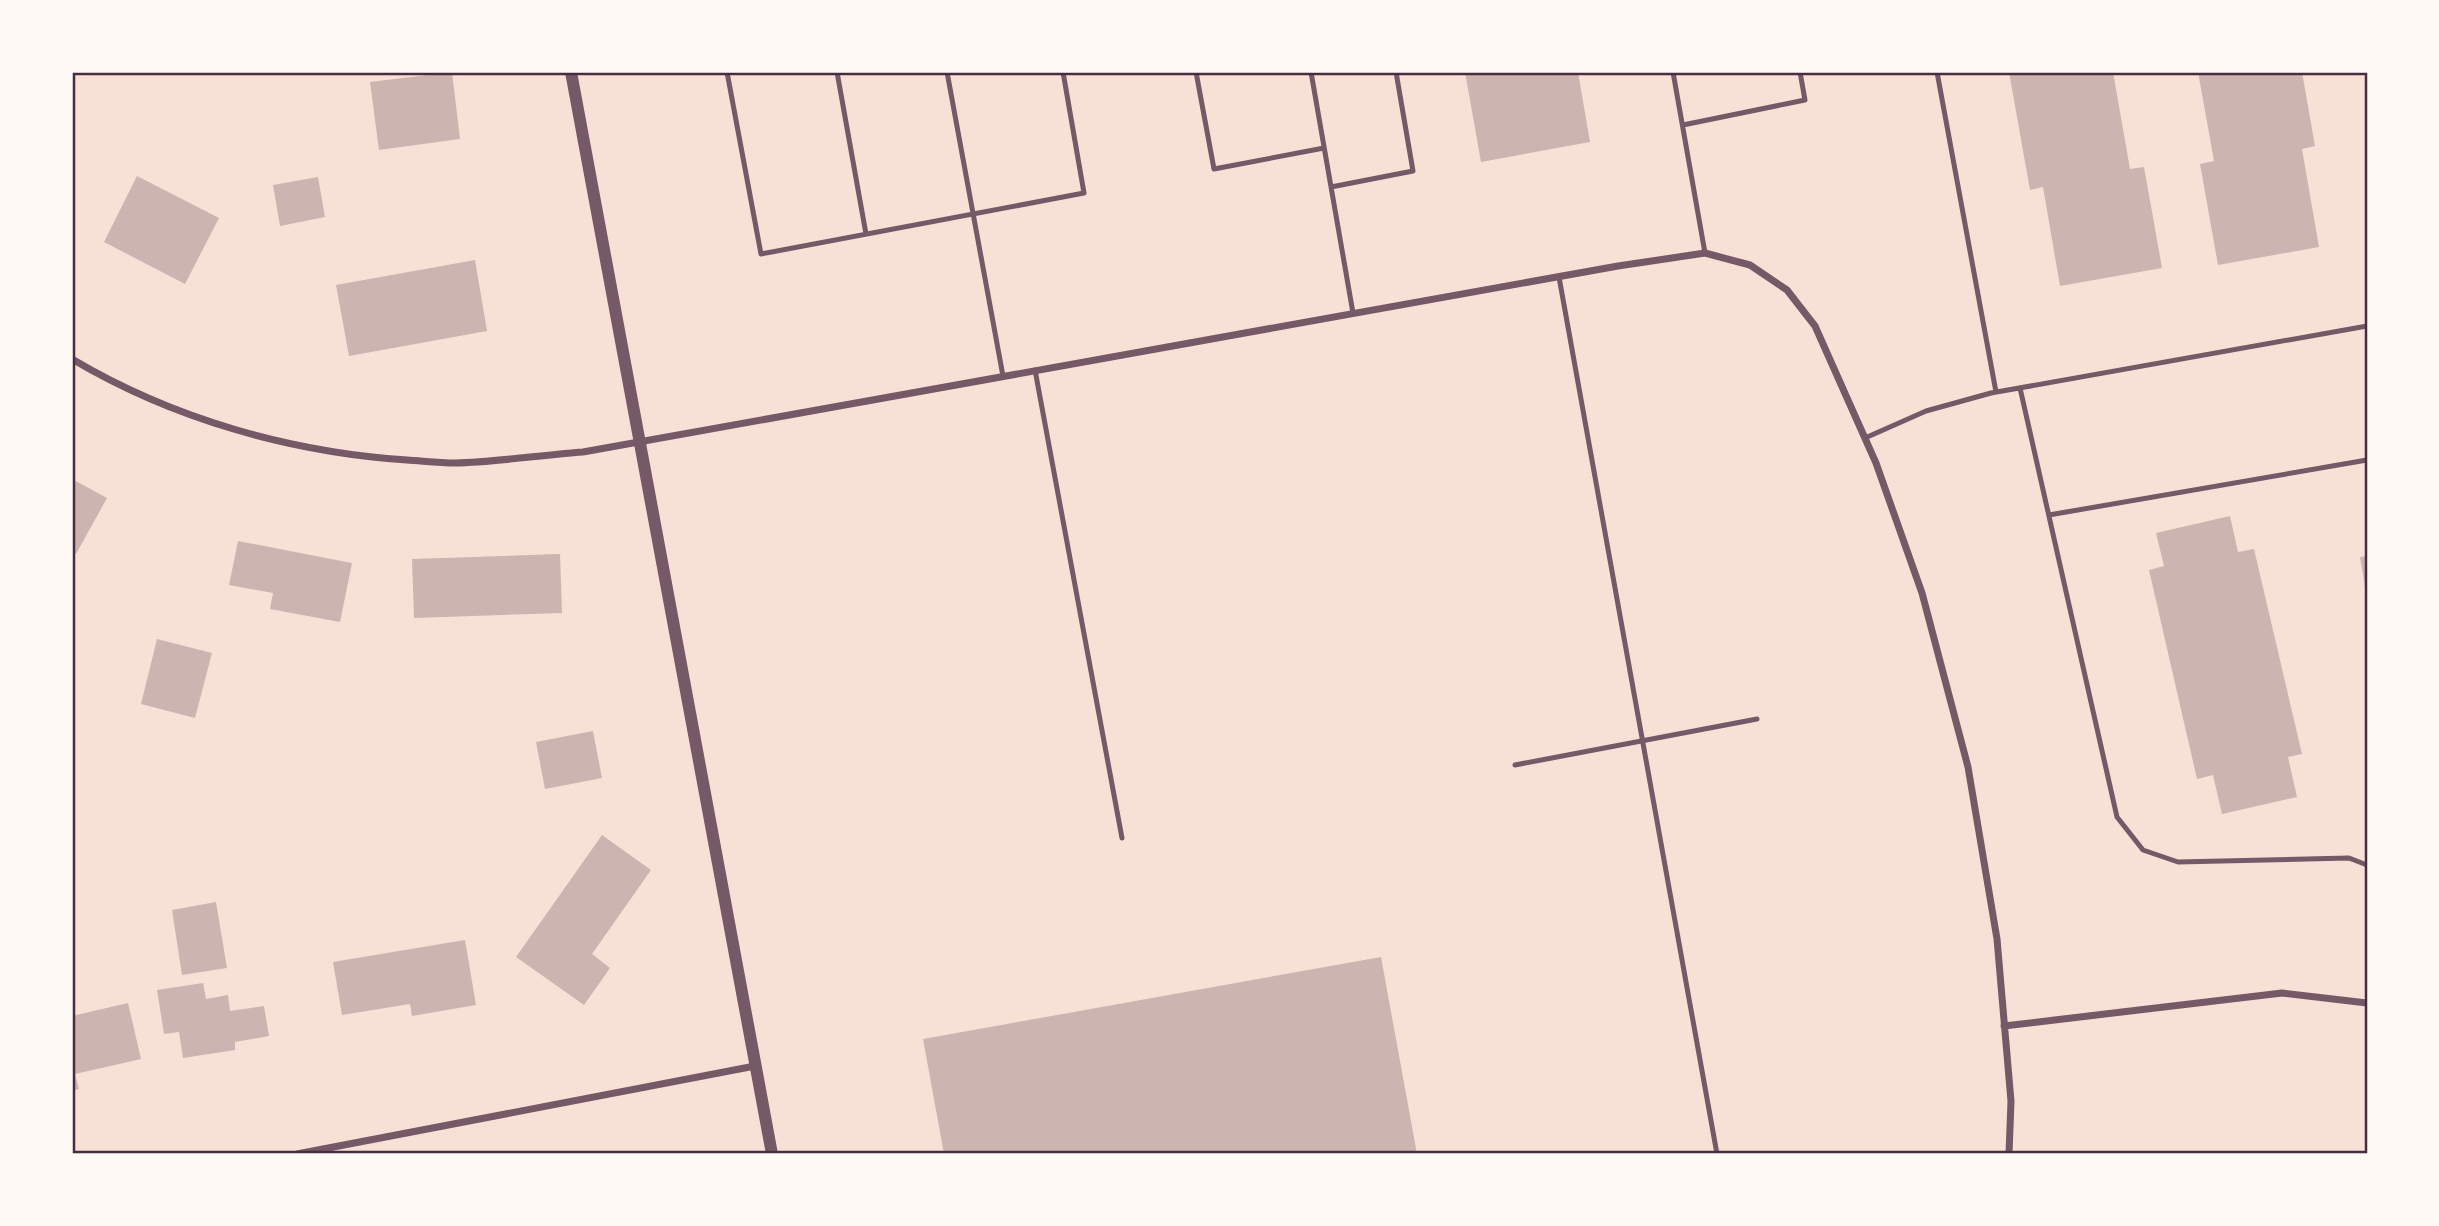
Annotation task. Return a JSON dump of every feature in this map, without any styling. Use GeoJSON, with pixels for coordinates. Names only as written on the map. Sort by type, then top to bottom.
{"type":"FeatureCollection","features":[{"type":"Feature","properties":{"kind":"street"},"geometry":{"type":"LineString","coordinates":[[571,72],[772,1154]]}},
{"type":"Feature","properties":{"kind":"street"},"geometry":{"type":"LineString","coordinates":[[72,359],[110,382],[198,418],[282,442],[356,457],[454,463],[583,452],[1559,276],[1705,253],[1750,265],[1787,290],[1815,326],[1865,438],[1922,593],[1968,767],[1997,939],[2011,1101],[2009,1154]]}},
{"type":"Feature","properties":{"kind":"street"},"geometry":{"type":"LineString","coordinates":[[2004,1026],[2282,993],[2367,1003]]}},
{"type":"Feature","properties":{"kind":"street"},"geometry":{"type":"LineString","coordinates":[[297,1154],[755,1066]]}},
{"type":"Feature","properties":{"kind":"lane"},"geometry":{"type":"LineString","coordinates":[[727,72],[761,254],[1084,193],[1063,72]]}},
{"type":"Feature","properties":{"kind":"lane"},"geometry":{"type":"LineString","coordinates":[[837,72],[866,233]]}},
{"type":"Feature","properties":{"kind":"lane"},"geometry":{"type":"LineString","coordinates":[[947,72],[1003,376]]}},
{"type":"Feature","properties":{"kind":"lane"},"geometry":{"type":"LineString","coordinates":[[1196,72],[1214,169],[1324,148]]}},
{"type":"Feature","properties":{"kind":"lane"},"geometry":{"type":"LineString","coordinates":[[1311,72],[1353,313]]}},
{"type":"Feature","properties":{"kind":"lane"},"geometry":{"type":"LineString","coordinates":[[1331,187],[1413,171],[1396,72]]}},
{"type":"Feature","properties":{"kind":"lane"},"geometry":{"type":"LineString","coordinates":[[1674,72],[1705,253]]}},
{"type":"Feature","properties":{"kind":"lane"},"geometry":{"type":"LineString","coordinates":[[1683,125],[1805,100],[1800,72]]}},
{"type":"Feature","properties":{"kind":"lane"},"geometry":{"type":"LineString","coordinates":[[1937,72],[1996,392]]}},
{"type":"Feature","properties":{"kind":"lane"},"geometry":{"type":"LineString","coordinates":[[1559,276],[1717,1154]]}},
{"type":"Feature","properties":{"kind":"lane"},"geometry":{"type":"LineString","coordinates":[[1865,438],[1926,411],[1996,392],[2367,326]]}},
{"type":"Feature","properties":{"kind":"lane"},"geometry":{"type":"LineString","coordinates":[[1035,370],[1122,838]]}},
{"type":"Feature","properties":{"kind":"lane"},"geometry":{"type":"LineString","coordinates":[[2020,388],[2117,817],[2143,850],[2178,862],[2349,858],[2367,865]]}},
{"type":"Feature","properties":{"kind":"lane"},"geometry":{"type":"LineString","coordinates":[[2049,515],[2367,460]]}},
{"type":"Feature","properties":{"kind":"lane"},"geometry":{"type":"LineString","coordinates":[[1515,765],[1757,719]]}},
{"type":"Feature","properties":{"kind":"building"},"geometry":{"type":"Polygon","coordinates":[[[452,72],[460,139],[379,150],[370,82],[452,72]]]}},
{"type":"Feature","properties":{"kind":"building"},"geometry":{"type":"Polygon","coordinates":[[[1465,72],[1578,72],[1590,142],[1481,162],[1465,72]]]}},
{"type":"Feature","properties":{"kind":"building"},"geometry":{"type":"Polygon","coordinates":[[[2009,72],[2113,72],[2130,169],[2144,167],[2162,268],[2060,286],[2043,187],[2030,190],[2009,72]]]}},
{"type":"Feature","properties":{"kind":"building"},"geometry":{"type":"Polygon","coordinates":[[[2198,72],[2302,72],[2315,146],[2302,149],[2319,247],[2218,265],[2200,164],[2214,161],[2198,72]]]}},
{"type":"Feature","properties":{"kind":"building"},"geometry":{"type":"Polygon","coordinates":[[[137,176],[219,218],[185,284],[104,242],[137,176]]]}},
{"type":"Feature","properties":{"kind":"building"},"geometry":{"type":"Polygon","coordinates":[[[318,177],[325,217],[280,226],[273,185],[318,177]]]}},
{"type":"Feature","properties":{"kind":"building"},"geometry":{"type":"Polygon","coordinates":[[[475,260],[487,331],[349,356],[336,285],[475,260]]]}},
{"type":"Feature","properties":{"kind":"building"},"geometry":{"type":"Polygon","coordinates":[[[72,479],[107,498],[76,554],[72,552],[72,479]]]}},
{"type":"Feature","properties":{"kind":"building"},"geometry":{"type":"Polygon","coordinates":[[[2230,516],[2238,552],[2254,549],[2302,754],[2288,757],[2297,797],[2222,814],[2213,775],[2197,779],[2149,570],[2164,566],[2156,533],[2230,516]]]}},
{"type":"Feature","properties":{"kind":"building"},"geometry":{"type":"Polygon","coordinates":[[[238,541],[352,563],[340,622],[270,609],[273,593],[229,585],[238,541]]]}},
{"type":"Feature","properties":{"kind":"building"},"geometry":{"type":"Polygon","coordinates":[[[560,554],[562,613],[414,618],[412,559],[560,554]]]}},
{"type":"Feature","properties":{"kind":"building"},"geometry":{"type":"Polygon","coordinates":[[[2367,556],[2367,593],[2366,593],[2360,557],[2367,556]]]}},
{"type":"Feature","properties":{"kind":"building"},"geometry":{"type":"Polygon","coordinates":[[[157,639],[212,653],[195,718],[141,704],[157,639]]]}},
{"type":"Feature","properties":{"kind":"building"},"geometry":{"type":"Polygon","coordinates":[[[593,731],[602,778],[545,789],[536,742],[593,731]]]}},
{"type":"Feature","properties":{"kind":"building"},"geometry":{"type":"Polygon","coordinates":[[[602,835],[651,870],[592,954],[610,968],[584,1005],[516,957],[602,835]]]}},
{"type":"Feature","properties":{"kind":"building"},"geometry":{"type":"Polygon","coordinates":[[[216,902],[227,968],[182,975],[172,910],[216,902]]]}},
{"type":"Feature","properties":{"kind":"building"},"geometry":{"type":"Polygon","coordinates":[[[465,940],[476,1005],[412,1016],[410,1004],[342,1015],[333,962],[465,940]]]}},
{"type":"Feature","properties":{"kind":"building"},"geometry":{"type":"Polygon","coordinates":[[[1381,957],[1417,1154],[944,1154],[923,1039],[1381,957]]]}},
{"type":"Feature","properties":{"kind":"building"},"geometry":{"type":"Polygon","coordinates":[[[203,983],[206,999],[228,995],[230,1011],[264,1006],[269,1036],[235,1042],[235,1050],[183,1058],[179,1032],[164,1034],[157,990],[203,983]]]}},
{"type":"Feature","properties":{"kind":"building"},"geometry":{"type":"Polygon","coordinates":[[[128,1003],[141,1059],[75,1074],[79,1089],[72,1091],[72,1016],[128,1003]]]}}]}
